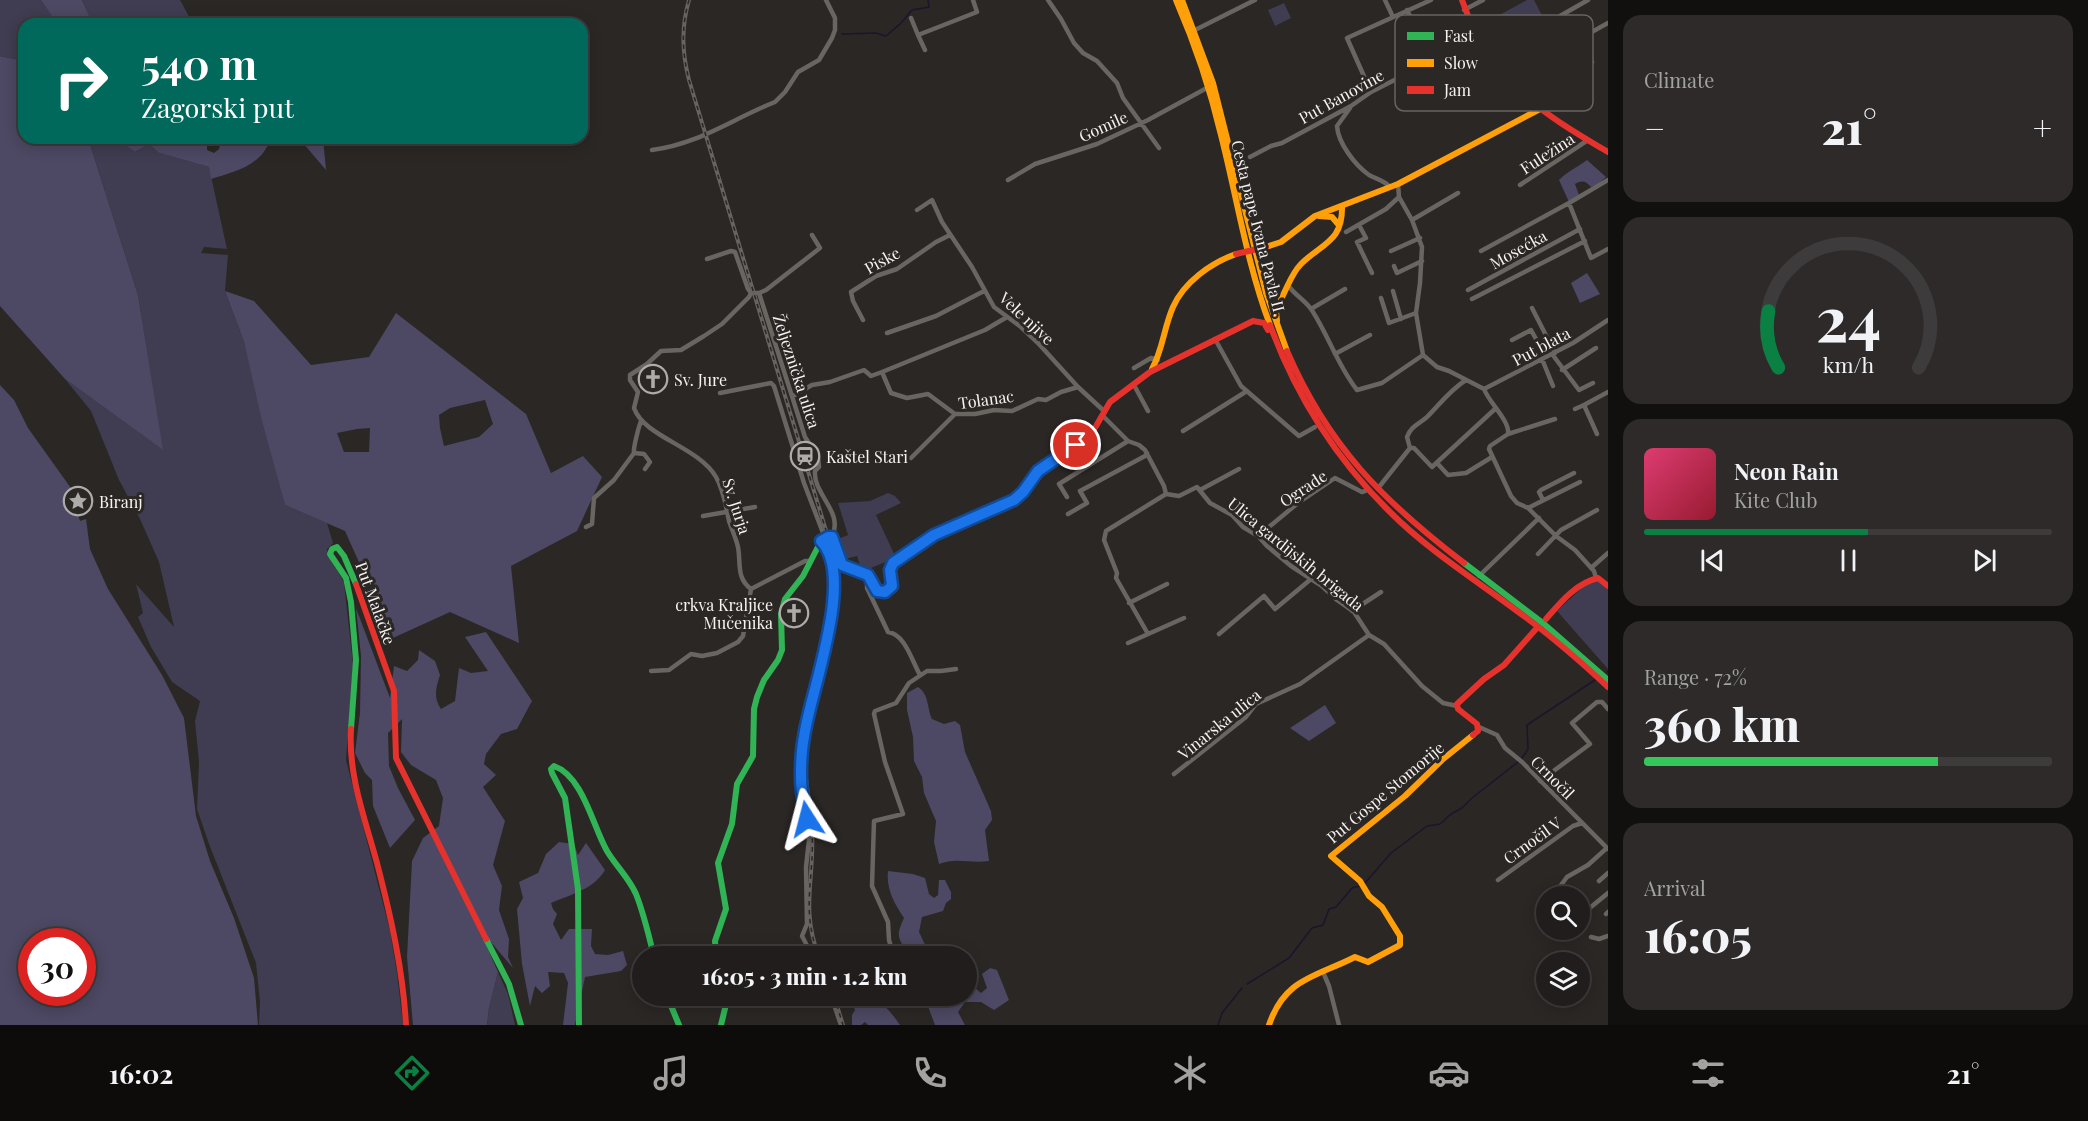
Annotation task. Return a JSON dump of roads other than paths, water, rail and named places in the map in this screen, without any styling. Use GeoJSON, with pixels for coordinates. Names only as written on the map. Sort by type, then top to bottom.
{"type":"FeatureCollection","features":[{"type":"Feature","properties":{"kind":"main road","name":"Cesta pape Ivana Pavla II."},"geometry":{"type":"LineString","coordinates":[[1176,0],[1193,41],[1212,100],[1260,298],[1311,414],[1363,485],[1421,539],[1552,636],[1608,687]]}},
{"type":"Feature","properties":{"kind":"main road","name":"Cesta pape Ivana Pavla II."},"geometry":{"type":"LineString","coordinates":[[1182,0],[1195,30],[1221,111],[1260,277],[1277,338],[1310,400],[1350,459],[1408,519],[1479,576],[1560,636],[1608,680]]}},
{"type":"Feature","properties":{"kind":"main road"},"geometry":{"type":"LineString","coordinates":[[1462,0],[1466,15]]}},
{"type":"Feature","properties":{"kind":"main road"},"geometry":{"type":"LineString","coordinates":[[715,946],[726,909],[718,863],[732,824],[737,784],[753,756],[754,709],[757,697],[782,650],[782,614],[785,599],[826,539],[842,565],[868,575],[877,591],[889,590],[893,582],[890,570],[893,563],[934,535],[1014,500],[1023,492],[1038,471],[1092,434],[1110,402],[1150,372],[1160,361],[1173,307],[1186,288],[1209,267],[1226,257],[1281,242],[1315,216],[1398,184],[1536,111]]}},
{"type":"Feature","properties":{"kind":"main road"},"geometry":{"type":"LineString","coordinates":[[1543,111],[1588,141],[1608,151]]}},
{"type":"Feature","properties":{"kind":"main road"},"geometry":{"type":"LineString","coordinates":[[1277,338],[1276,314],[1284,293],[1300,265],[1315,251],[1335,239],[1341,227],[1339,207]]}},
{"type":"Feature","properties":{"kind":"main road"},"geometry":{"type":"LineString","coordinates":[[1315,216],[1332,217],[1341,227]]}},
{"type":"Feature","properties":{"kind":"main road"},"geometry":{"type":"LineString","coordinates":[[1260,277],[1271,296],[1278,297],[1284,293]]}},
{"type":"Feature","properties":{"kind":"main road"},"geometry":{"type":"LineString","coordinates":[[1160,361],[1183,356],[1253,321],[1259,313],[1260,298]]}},
{"type":"Feature","properties":{"kind":"main road"},"geometry":{"type":"LineString","coordinates":[[1253,321],[1264,324],[1277,338]]}},
{"type":"Feature","properties":{"kind":"main road","name":"Put Malačke"},"geometry":{"type":"LineString","coordinates":[[406,1025],[402,984],[389,914],[351,765],[350,746],[356,660],[348,587],[342,570],[330,554],[332,549],[337,548],[344,556],[358,588],[394,691],[396,703],[394,750],[399,766],[509,984],[520,1025]]}},
{"type":"Feature","properties":{"kind":"main road"},"geometry":{"type":"LineString","coordinates":[[1546,619],[1580,586],[1596,578],[1608,586]]}},
{"type":"Feature","properties":{"kind":"main road"},"geometry":{"type":"LineString","coordinates":[[1509,597],[1520,601],[1546,619],[1557,628],[1560,636]]}},
{"type":"Feature","properties":{"kind":"main road"},"geometry":{"type":"LineString","coordinates":[[1524,614],[1536,629],[1546,636],[1552,636]]}},
{"type":"Feature","properties":{"kind":"main road"},"geometry":{"type":"LineString","coordinates":[[1479,727],[1457,706],[1459,702],[1484,679],[1504,665],[1536,629]]}},
{"type":"Feature","properties":{"kind":"main road","name":"Put Gospe Stomorije"},"geometry":{"type":"LineString","coordinates":[[1269,1025],[1279,999],[1309,976],[1337,967],[1354,957],[1368,962],[1397,948],[1401,942],[1400,936],[1382,907],[1369,896],[1360,881],[1331,856],[1474,736],[1479,727]]}},
{"type":"Feature","properties":{"kind":"main road"},"geometry":{"type":"LineString","coordinates":[[579,1025],[578,889],[565,798],[562,787],[552,774],[551,769],[554,766],[563,768],[578,789],[603,844],[631,883],[651,946]]}},
{"type":"Feature","properties":{"kind":"main road"},"geometry":{"type":"LineString","coordinates":[[671,1006],[679,1025]]}},
{"type":"Feature","properties":{"kind":"main road"},"geometry":{"type":"LineString","coordinates":[[721,1025],[726,1006]]}},
{"type":"Feature","properties":{"kind":"street"},"geometry":{"type":"LineString","coordinates":[[652,150],[672,147],[699,138],[775,102],[785,92],[798,72],[819,60],[832,38],[835,30],[834,18],[826,0]]}},
{"type":"Feature","properties":{"kind":"street"},"geometry":{"type":"LineString","coordinates":[[918,35],[976,12],[973,0]]}},
{"type":"Feature","properties":{"kind":"street"},"geometry":{"type":"LineString","coordinates":[[1048,0],[1074,43],[1117,83],[1123,98],[1159,148]]}},
{"type":"Feature","properties":{"kind":"street"},"geometry":{"type":"LineString","coordinates":[[1195,30],[1255,0]]}},
{"type":"Feature","properties":{"kind":"street"},"geometry":{"type":"LineString","coordinates":[[1371,92],[1347,38],[1393,17],[1385,0]]}},
{"type":"Feature","properties":{"kind":"street"},"geometry":{"type":"LineString","coordinates":[[1397,15],[1431,0]]}},
{"type":"Feature","properties":{"kind":"street"},"geometry":{"type":"LineString","coordinates":[[1464,10],[1483,0]]}},
{"type":"Feature","properties":{"kind":"street"},"geometry":{"type":"LineString","coordinates":[[1572,0],[1575,8]]}},
{"type":"Feature","properties":{"kind":"street"},"geometry":{"type":"LineString","coordinates":[[1562,15],[1588,0]]}},
{"type":"Feature","properties":{"kind":"street"},"geometry":{"type":"LineString","coordinates":[[1407,10],[1410,15]]}},
{"type":"Feature","properties":{"kind":"street"},"geometry":{"type":"LineString","coordinates":[[911,18],[925,50]]}},
{"type":"Feature","properties":{"kind":"street"},"geometry":{"type":"LineString","coordinates":[[1593,31],[1608,23]]}},
{"type":"Feature","properties":{"kind":"street","name":"Put Banovine"},"geometry":{"type":"LineString","coordinates":[[1250,158],[1351,106],[1371,92],[1395,80]]}},
{"type":"Feature","properties":{"kind":"street","name":"Gomile"},"geometry":{"type":"LineString","coordinates":[[1008,180],[1035,164],[1097,144],[1205,89]]}},
{"type":"Feature","properties":{"kind":"street"},"geometry":{"type":"LineString","coordinates":[[1351,106],[1336,126],[1340,138],[1353,159],[1366,173],[1387,183],[1390,187]]}},
{"type":"Feature","properties":{"kind":"street","name":"Fuležina"},"geometry":{"type":"LineString","coordinates":[[1520,185],[1588,141]]}},
{"type":"Feature","properties":{"kind":"street"},"geometry":{"type":"LineString","coordinates":[[1481,251],[1569,204],[1608,180]]}},
{"type":"Feature","properties":{"kind":"street"},"geometry":{"type":"LineString","coordinates":[[1398,184],[1399,196],[1413,220],[1422,247],[1416,313],[1424,355],[1437,367],[1484,389],[1495,409],[1506,422],[1508,434]]}},
{"type":"Feature","properties":{"kind":"street"},"geometry":{"type":"LineString","coordinates":[[1413,220],[1458,193]]}},
{"type":"Feature","properties":{"kind":"street"},"geometry":{"type":"LineString","coordinates":[[1341,227],[1357,226],[1386,209],[1399,196]]}},
{"type":"Feature","properties":{"kind":"street","name":"Vele njive"},"geometry":{"type":"LineString","coordinates":[[917,210],[932,200],[950,235],[972,267],[994,307],[1038,343],[1128,441],[1139,445],[1147,453]]}},
{"type":"Feature","properties":{"kind":"street"},"geometry":{"type":"LineString","coordinates":[[1569,204],[1591,258],[1608,249]]}},
{"type":"Feature","properties":{"kind":"street"},"geometry":{"type":"LineString","coordinates":[[1341,227],[1357,226]]}},
{"type":"Feature","properties":{"kind":"street"},"geometry":{"type":"LineString","coordinates":[[1357,226],[1366,237],[1357,242],[1372,273]]}},
{"type":"Feature","properties":{"kind":"street","name":"Mosećka"},"geometry":{"type":"LineString","coordinates":[[1468,290],[1580,229]]}},
{"type":"Feature","properties":{"kind":"street"},"geometry":{"type":"LineString","coordinates":[[751,293],[766,290],[820,248],[812,235]]}},
{"type":"Feature","properties":{"kind":"street","name":"Piske"},"geometry":{"type":"LineString","coordinates":[[863,320],[851,292],[876,276],[897,269],[950,235]]}},
{"type":"Feature","properties":{"kind":"street"},"geometry":{"type":"LineString","coordinates":[[1391,251],[1420,238]]}},
{"type":"Feature","properties":{"kind":"street"},"geometry":{"type":"LineString","coordinates":[[1473,299],[1585,241]]}},
{"type":"Feature","properties":{"kind":"street"},"geometry":{"type":"LineString","coordinates":[[707,259],[730,250],[735,252],[751,293]]}},
{"type":"Feature","properties":{"kind":"street"},"geometry":{"type":"LineString","coordinates":[[1394,266],[1396,273],[1422,261]]}},
{"type":"Feature","properties":{"kind":"street"},"geometry":{"type":"LineString","coordinates":[[1288,285],[1293,293],[1311,309],[1346,376],[1357,390],[1382,383],[1424,355]]}},
{"type":"Feature","properties":{"kind":"street"},"geometry":{"type":"LineString","coordinates":[[1311,309],[1345,289]]}},
{"type":"Feature","properties":{"kind":"street"},"geometry":{"type":"LineString","coordinates":[[887,333],[936,316],[984,291]]}},
{"type":"Feature","properties":{"kind":"street"},"geometry":{"type":"LineString","coordinates":[[1393,291],[1401,319]]}},
{"type":"Feature","properties":{"kind":"street"},"geometry":{"type":"LineString","coordinates":[[586,527],[592,524],[594,498],[614,480],[634,453],[633,447],[641,421],[634,408],[638,392],[630,380],[630,375],[661,351],[681,350],[722,324],[747,300],[751,293]]}},
{"type":"Feature","properties":{"kind":"street","name":"Željeznička ulica"},"geometry":{"type":"LineString","coordinates":[[759,293],[805,437],[819,460],[819,467],[814,471],[814,476],[833,516],[835,529],[826,539]]}},
{"type":"Feature","properties":{"kind":"street"},"geometry":{"type":"LineString","coordinates":[[1380,298],[1389,323],[1416,313]]}},
{"type":"Feature","properties":{"kind":"street"},"geometry":{"type":"LineString","coordinates":[[1532,308],[1562,370],[1579,390],[1593,383]]}},
{"type":"Feature","properties":{"kind":"street"},"geometry":{"type":"LineString","coordinates":[[792,396],[812,386],[864,370],[871,376],[985,330],[1007,318]]}},
{"type":"Feature","properties":{"kind":"street","name":"Put blata"},"geometry":{"type":"LineString","coordinates":[[1484,389],[1553,353],[1608,320]]}},
{"type":"Feature","properties":{"kind":"street"},"geometry":{"type":"LineString","coordinates":[[1512,340],[1531,330],[1544,358],[1553,386]]}},
{"type":"Feature","properties":{"kind":"street"},"geometry":{"type":"LineString","coordinates":[[1335,354],[1370,335]]}},
{"type":"Feature","properties":{"kind":"street"},"geometry":{"type":"LineString","coordinates":[[1215,339],[1235,378],[1247,391],[1299,436],[1315,427]]}},
{"type":"Feature","properties":{"kind":"street"},"geometry":{"type":"LineString","coordinates":[[1562,370],[1596,348]]}},
{"type":"Feature","properties":{"kind":"street"},"geometry":{"type":"LineString","coordinates":[[1134,368],[1151,358],[1160,361]]}},
{"type":"Feature","properties":{"kind":"street"},"geometry":{"type":"LineString","coordinates":[[882,372],[891,393],[907,398],[928,394],[955,414]]}},
{"type":"Feature","properties":{"kind":"street"},"geometry":{"type":"LineString","coordinates":[[1466,380],[1452,389],[1427,417],[1414,425],[1407,437],[1410,447],[1432,467],[1495,409]]}},
{"type":"Feature","properties":{"kind":"street"},"geometry":{"type":"LineString","coordinates":[[720,393],[771,383],[774,386],[831,560],[833,607],[804,735],[802,760],[802,793],[809,840],[805,885],[807,924],[802,936],[807,946]]}},
{"type":"Feature","properties":{"kind":"street"},"geometry":{"type":"LineString","coordinates":[[1134,385],[1148,411]]}},
{"type":"Feature","properties":{"kind":"street","name":"Tolanac"},"geometry":{"type":"LineString","coordinates":[[911,458],[955,414],[975,414],[994,410],[1012,411],[1038,399],[1046,400],[1078,387]]}},
{"type":"Feature","properties":{"kind":"street"},"geometry":{"type":"LineString","coordinates":[[1182,431],[1247,391]]}},
{"type":"Feature","properties":{"kind":"street"},"geometry":{"type":"LineString","coordinates":[[1575,409],[1608,392]]}},
{"type":"Feature","properties":{"kind":"street"},"geometry":{"type":"LineString","coordinates":[[1584,405],[1597,434]]}},
{"type":"Feature","properties":{"kind":"street"},"geometry":{"type":"LineString","coordinates":[[1555,418],[1508,434],[1490,446],[1492,457],[1511,496],[1517,503],[1528,508],[1556,536],[1575,550],[1591,568],[1596,578]]}},
{"type":"Feature","properties":{"kind":"street","name":"Sv. Jurja"},"geometry":{"type":"LineString","coordinates":[[641,421],[676,446],[688,450],[706,464],[716,477],[739,550],[739,573],[747,587],[751,589]]}},
{"type":"Feature","properties":{"kind":"street"},"geometry":{"type":"LineString","coordinates":[[1067,497],[1059,484],[1128,441]]}},
{"type":"Feature","properties":{"kind":"street"},"geometry":{"type":"LineString","coordinates":[[1379,487],[1410,447]]}},
{"type":"Feature","properties":{"kind":"street"},"geometry":{"type":"LineString","coordinates":[[634,453],[644,454],[650,462],[645,470]]}},
{"type":"Feature","properties":{"kind":"street"},"geometry":{"type":"LineString","coordinates":[[1068,514],[1088,503],[1080,491],[1147,453],[1166,494]]}},
{"type":"Feature","properties":{"kind":"street"},"geometry":{"type":"LineString","coordinates":[[1437,463],[1448,475],[1466,473],[1492,457]]}},
{"type":"Feature","properties":{"kind":"street"},"geometry":{"type":"LineString","coordinates":[[1148,634],[1116,578],[1117,573],[1104,540],[1106,531],[1166,494],[1179,496],[1197,487],[1200,490],[1239,469]]}},
{"type":"Feature","properties":{"kind":"street"},"geometry":{"type":"LineString","coordinates":[[1543,500],[1539,492],[1541,490],[1574,473]]}},
{"type":"Feature","properties":{"kind":"street","name":"Ograde"},"geometry":{"type":"LineString","coordinates":[[1258,536],[1298,503],[1335,478],[1362,492],[1365,491]]}},
{"type":"Feature","properties":{"kind":"street"},"geometry":{"type":"LineString","coordinates":[[1528,508],[1580,482]]}},
{"type":"Feature","properties":{"kind":"street","name":"Ulica gardijskih brigada"},"geometry":{"type":"LineString","coordinates":[[1200,490],[1210,503],[1232,515],[1243,527],[1258,536],[1291,566],[1352,611],[1369,635],[1384,644],[1422,686],[1449,705],[1457,706]]}},
{"type":"Feature","properties":{"kind":"street"},"geometry":{"type":"LineString","coordinates":[[703,516],[754,507]]}},
{"type":"Feature","properties":{"kind":"street"},"geometry":{"type":"LineString","coordinates":[[1538,554],[1561,530],[1597,510]]}},
{"type":"Feature","properties":{"kind":"street"},"geometry":{"type":"LineString","coordinates":[[1479,576],[1539,518]]}},
{"type":"Feature","properties":{"kind":"street"},"geometry":{"type":"LineString","coordinates":[[1591,568],[1608,553]]}},
{"type":"Feature","properties":{"kind":"street"},"geometry":{"type":"LineString","coordinates":[[651,671],[669,670],[692,654],[702,656],[717,653],[738,642],[743,636],[751,589],[809,561]]}},
{"type":"Feature","properties":{"kind":"street"},"geometry":{"type":"LineString","coordinates":[[1219,634],[1264,596],[1275,609],[1311,579]]}},
{"type":"Feature","properties":{"kind":"street"},"geometry":{"type":"LineString","coordinates":[[872,582],[867,585],[867,588],[888,632],[895,633],[905,644],[920,675]]}},
{"type":"Feature","properties":{"kind":"street"},"geometry":{"type":"LineString","coordinates":[[1129,603],[1167,584]]}},
{"type":"Feature","properties":{"kind":"street"},"geometry":{"type":"LineString","coordinates":[[1352,611],[1381,592]]}},
{"type":"Feature","properties":{"kind":"street"},"geometry":{"type":"LineString","coordinates":[[1128,643],[1184,618]]}},
{"type":"Feature","properties":{"kind":"street","name":"Vinarska ulica"},"geometry":{"type":"LineString","coordinates":[[1174,774],[1246,717],[1256,704],[1300,684],[1369,635]]}},
{"type":"Feature","properties":{"kind":"street"},"geometry":{"type":"LineString","coordinates":[[891,946],[888,922],[872,886],[874,821],[903,814],[885,762],[874,714],[875,711],[896,703],[909,683],[927,671],[956,669]]}},
{"type":"Feature","properties":{"kind":"street"},"geometry":{"type":"LineString","coordinates":[[1540,782],[1590,744],[1572,723],[1597,702],[1602,702],[1608,709]]}},
{"type":"Feature","properties":{"kind":"street","name":"Crnočil"},"geometry":{"type":"LineString","coordinates":[[1479,727],[1497,735],[1505,748],[1608,848]]}},
{"type":"Feature","properties":{"kind":"street","name":"Crnočil V"},"geometry":{"type":"LineString","coordinates":[[1497,880],[1573,826],[1582,823]]}},
{"type":"Feature","properties":{"kind":"street"},"geometry":{"type":"LineString","coordinates":[[1560,886],[1567,877],[1588,865],[1608,848]]}},
{"type":"Feature","properties":{"kind":"street"},"geometry":{"type":"LineString","coordinates":[[1599,881],[1608,873]]}},
{"type":"Feature","properties":{"kind":"street"},"geometry":{"type":"LineString","coordinates":[[1590,907],[1608,892]]}},
{"type":"Feature","properties":{"kind":"street"},"geometry":{"type":"LineString","coordinates":[[1591,937],[1599,939],[1608,936]]}},
{"type":"Feature","properties":{"kind":"street"},"geometry":{"type":"LineString","coordinates":[[1323,972],[1339,1025]]}},
{"type":"Feature","properties":{"kind":"street"},"geometry":{"type":"LineString","coordinates":[[834,1006],[841,1025]]}},
{"type":"Feature","properties":{"kind":"waterway"},"geometry":{"type":"LineString","coordinates":[[842,34],[876,33],[886,36],[912,10],[929,7],[928,0]]}},
{"type":"Feature","properties":{"kind":"waterway"},"geometry":{"type":"LineString","coordinates":[[1522,758],[1528,749],[1527,725],[1595,680]]}},
{"type":"Feature","properties":{"kind":"waterway"},"geometry":{"type":"LineString","coordinates":[[1365,883],[1391,853],[1427,826],[1440,824],[1518,762]]}},
{"type":"Feature","properties":{"kind":"waterway"},"geometry":{"type":"LineString","coordinates":[[1247,984],[1289,958],[1312,928],[1323,925],[1329,909],[1336,907],[1352,888],[1360,886]]}},
{"type":"Feature","properties":{"kind":"waterway"},"geometry":{"type":"LineString","coordinates":[[1218,1025],[1222,1013],[1242,988]]}},
{"type":"Feature","properties":{"kind":"railway"},"geometry":{"type":"LineString","coordinates":[[689,0],[683,40],[689,80],[828,537],[834,565],[834,616],[805,751],[805,774],[812,830],[809,908],[815,946]]}},
{"type":"Feature","properties":{"kind":"railway"},"geometry":{"type":"LineString","coordinates":[[837,1006],[843,1025]]}},
{"type":"Feature","properties":{"kind":"place","name":"Sv. Jure"},"geometry":{"type":"Point","coordinates":[653,379]}},
{"type":"Feature","properties":{"kind":"place","name":"Kaštel Stari"},"geometry":{"type":"Point","coordinates":[805,456]}},
{"type":"Feature","properties":{"kind":"place","name":"Biranj"},"geometry":{"type":"Point","coordinates":[78,501]}},
{"type":"Feature","properties":{"kind":"place","name":"crkva Kraljice Mučenika"},"geometry":{"type":"Point","coordinates":[794,613]}}]}
